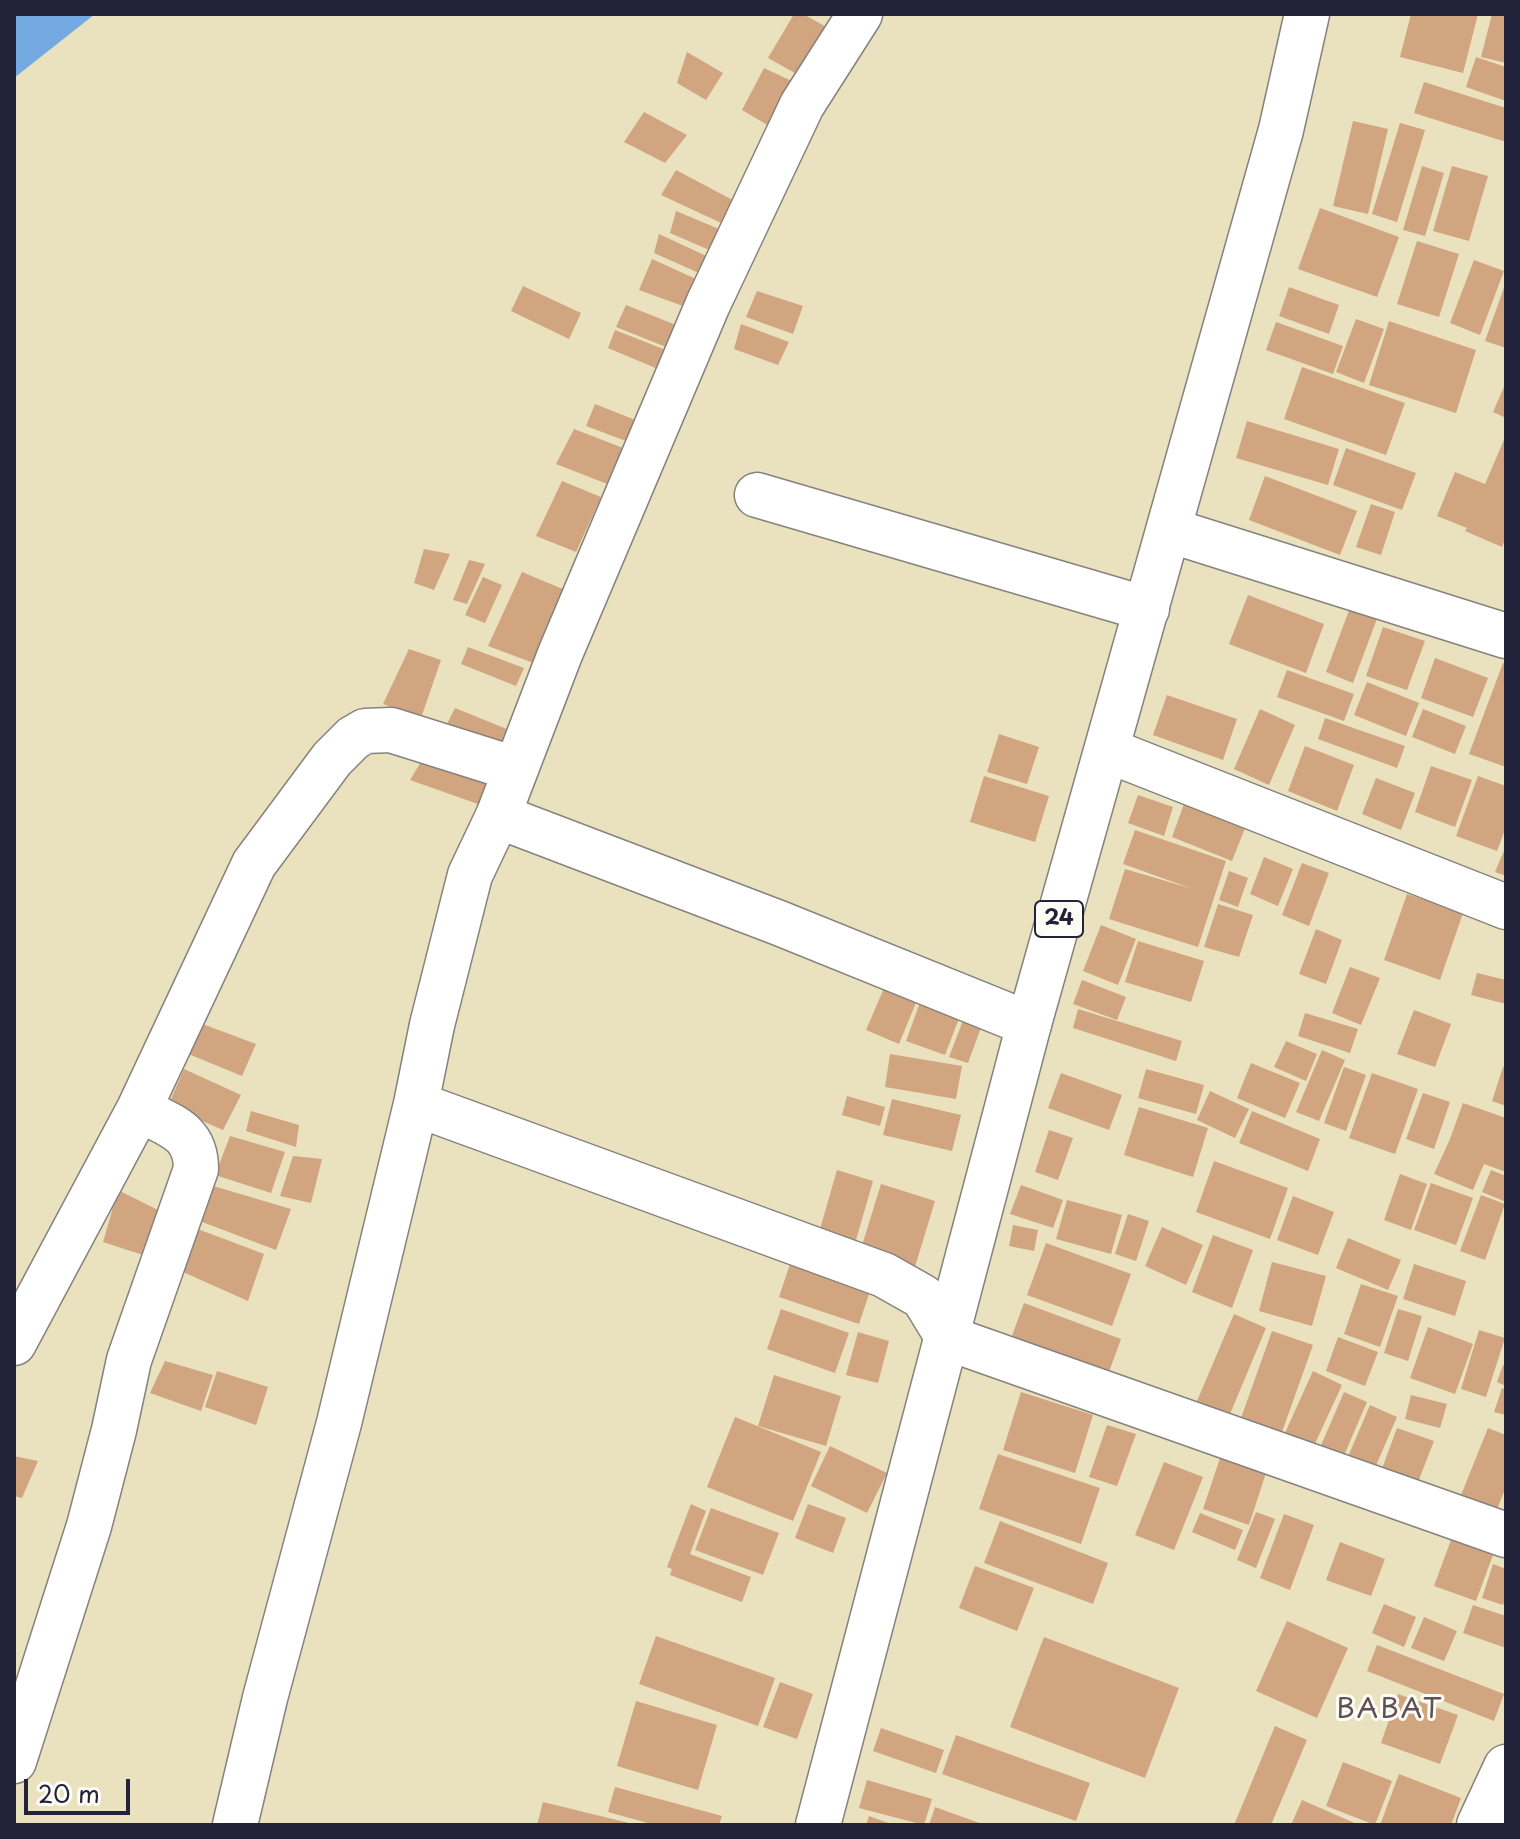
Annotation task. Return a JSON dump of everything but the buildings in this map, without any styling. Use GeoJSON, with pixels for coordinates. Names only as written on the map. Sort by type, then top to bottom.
{"type":"FeatureCollection","features":[{"type":"Feature","properties":{"kind":"main road"},"geometry":{"type":"LineString","coordinates":[[235,1825],[265,1698],[336,1438],[470,875],[498,816],[560,654],[708,304],[802,105],[860,14]]}},
{"type":"Feature","properties":{"kind":"main road","name":"24"},"geometry":{"type":"LineString","coordinates":[[818,1825],[1029,1024],[1281,130],[1307,14]]}},
{"type":"Feature","properties":{"kind":"main road"},"geometry":{"type":"LineString","coordinates":[[757,495],[1147,609]]}},
{"type":"Feature","properties":{"kind":"main road"},"geometry":{"type":"LineString","coordinates":[[1169,530],[1506,636]]}},
{"type":"Feature","properties":{"kind":"main road"},"geometry":{"type":"LineString","coordinates":[[14,1343],[139,1109],[254,864],[332,759],[353,738],[365,731],[391,730],[515,769]]}},
{"type":"Feature","properties":{"kind":"main road"},"geometry":{"type":"LineString","coordinates":[[1107,750],[1506,907]]}},
{"type":"Feature","properties":{"kind":"main road"},"geometry":{"type":"LineString","coordinates":[[498,816],[779,923],[1029,1024]]}},
{"type":"Feature","properties":{"kind":"main road"},"geometry":{"type":"LineString","coordinates":[[416,1104],[884,1275],[923,1297],[948,1338],[1506,1535]]}},
{"type":"Feature","properties":{"kind":"main road"},"geometry":{"type":"LineString","coordinates":[[14,1761],[89,1526],[129,1360],[196,1169],[196,1151],[185,1134],[139,1109]]}},
{"type":"Feature","properties":{"kind":"main road"},"geometry":{"type":"LineString","coordinates":[[1479,1825],[1506,1767]]}},
{"type":"Feature","properties":{"kind":"water"},"geometry":{"type":"Polygon","coordinates":[[[14,14],[95,14],[14,78],[14,14]]]}},
{"type":"Feature","properties":{"kind":"district","name":"BABAT"},"geometry":{"type":"Point","coordinates":[1390,1710]}}]}
